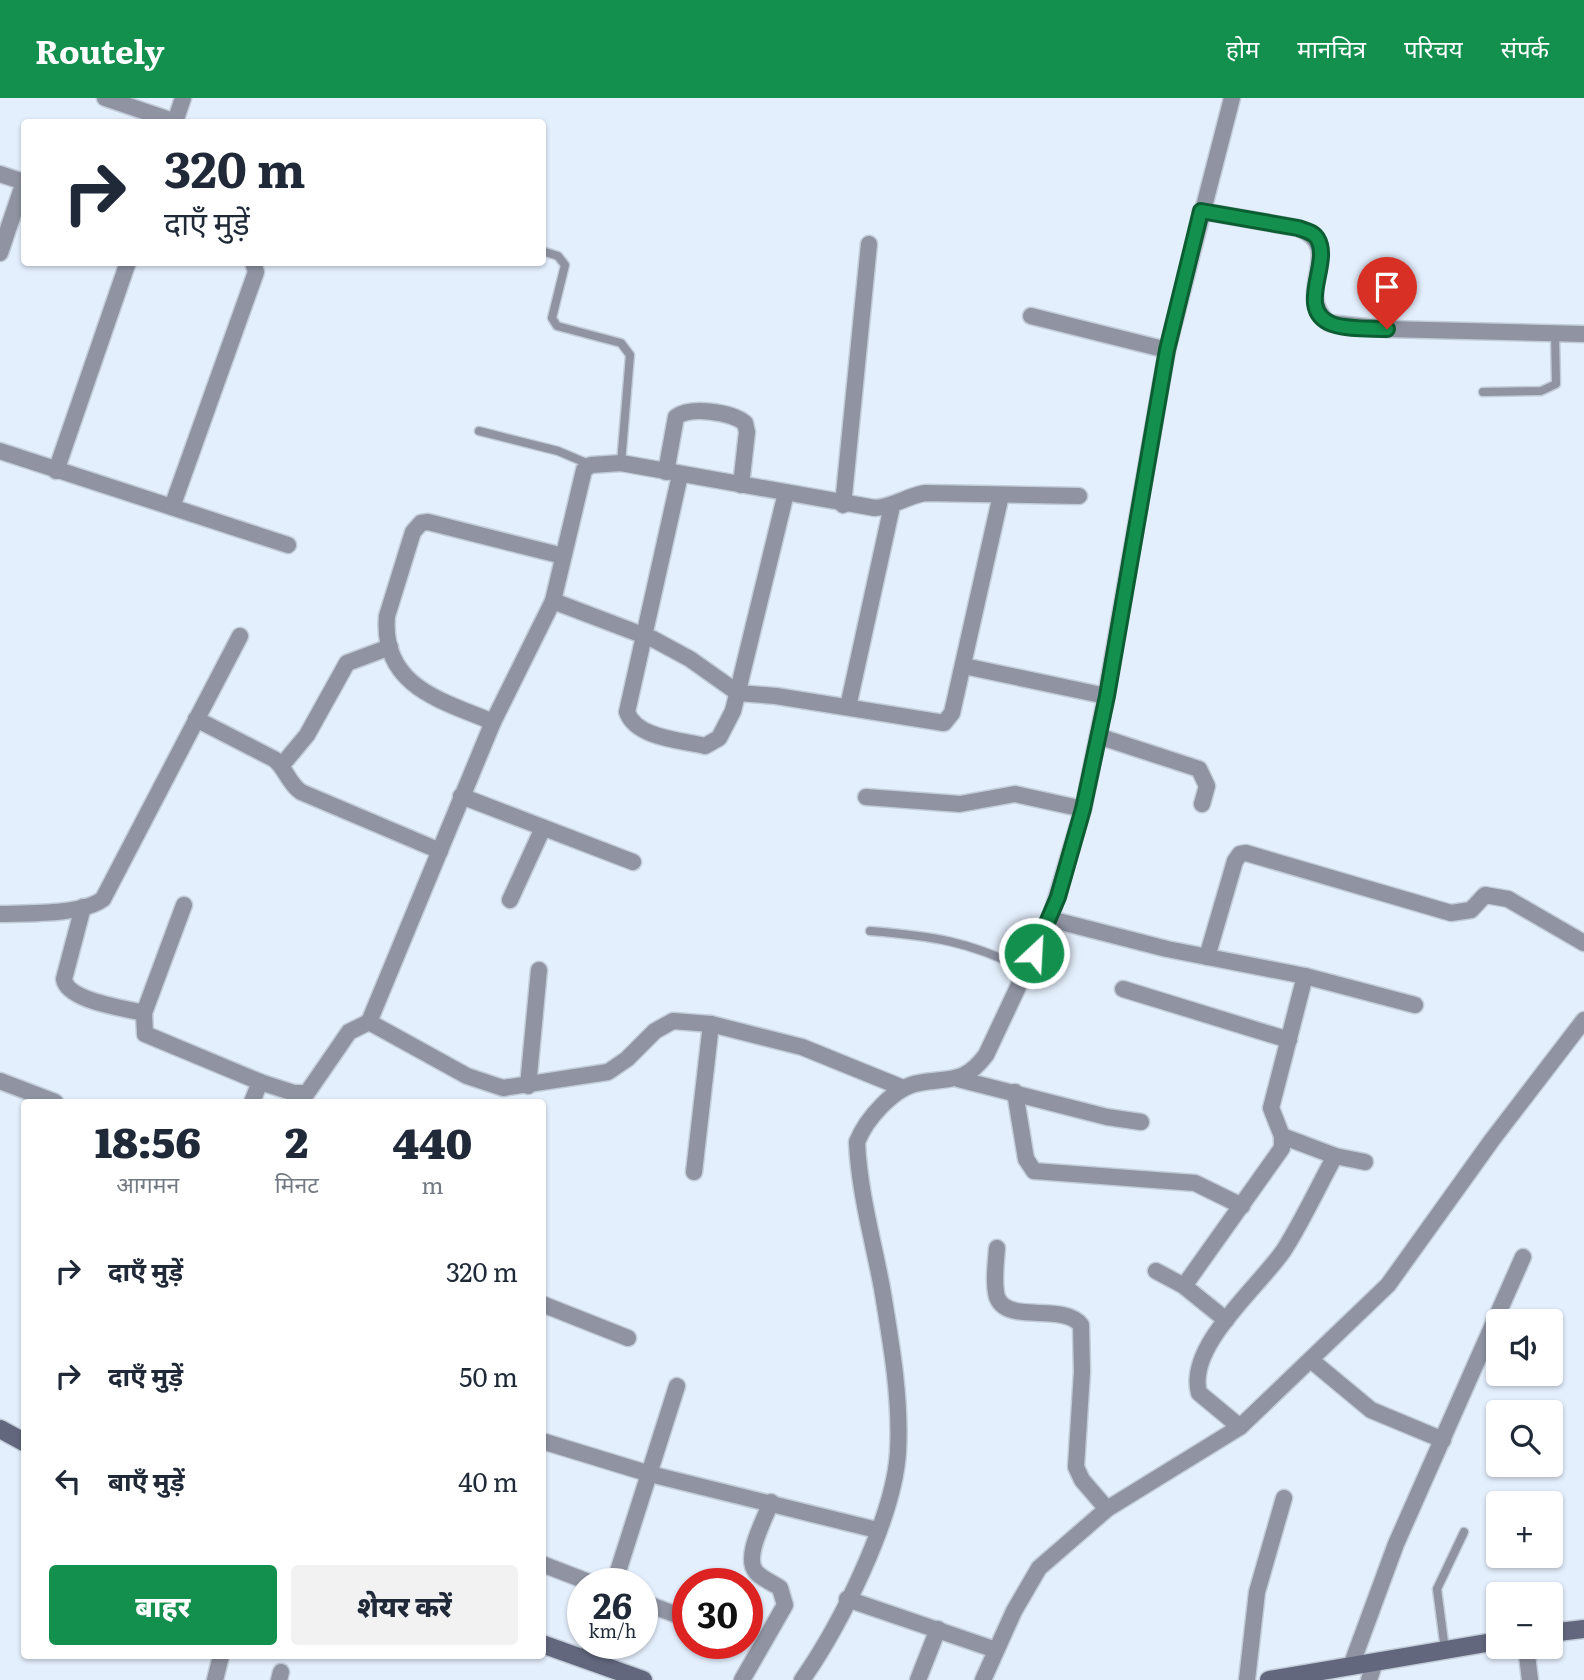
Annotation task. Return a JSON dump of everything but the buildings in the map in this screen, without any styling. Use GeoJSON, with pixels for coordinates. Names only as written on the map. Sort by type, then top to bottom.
{"type":"FeatureCollection","features":[{"type":"Feature","properties":{"kind":"street"},"geometry":{"type":"LineString","coordinates":[[105,98],[166,119]]}},
{"type":"Feature","properties":{"kind":"street"},"geometry":{"type":"LineString","coordinates":[[176,119],[183,98]]}},
{"type":"Feature","properties":{"kind":"street"},"geometry":{"type":"LineString","coordinates":[[369,1021],[384,1032],[484,1083],[503,1088],[608,1072],[627,1059],[656,1031],[673,1021],[711,1024],[802,1047],[903,1088],[958,1079],[971,1073],[986,1055],[1050,919],[1083,809],[1107,696],[1167,350],[1232,98]]}},
{"type":"Feature","properties":{"kind":"street"},"geometry":{"type":"LineString","coordinates":[[0,174],[21,181]]}},
{"type":"Feature","properties":{"kind":"street"},"geometry":{"type":"LineString","coordinates":[[0,253],[21,191]]}},
{"type":"Feature","properties":{"kind":"street"},"geometry":{"type":"LineString","coordinates":[[1201,211],[1298,228],[1311,233],[1319,246],[1315,292],[1317,310],[1329,323],[1387,329],[1584,334]]}},
{"type":"Feature","properties":{"kind":"street"},"geometry":{"type":"LineString","coordinates":[[844,505],[869,244]]}},
{"type":"Feature","properties":{"kind":"street"},"geometry":{"type":"LineString","coordinates":[[56,471],[127,266]]}},
{"type":"Feature","properties":{"kind":"street"},"geometry":{"type":"LineString","coordinates":[[172,507],[256,272],[254,266]]}},
{"type":"Feature","properties":{"kind":"street"},"geometry":{"type":"LineString","coordinates":[[1031,316],[1167,350]]}},
{"type":"Feature","properties":{"kind":"street"},"geometry":{"type":"LineString","coordinates":[[741,485],[747,432],[744,424],[729,415],[688,412],[676,417],[673,473],[627,712],[630,722],[640,729],[705,746],[714,744],[733,711],[786,493]]}},
{"type":"Feature","properties":{"kind":"street"},"geometry":{"type":"LineString","coordinates":[[0,451],[288,545]]}},
{"type":"Feature","properties":{"kind":"street"},"geometry":{"type":"LineString","coordinates":[[184,905],[144,1013],[143,1026],[150,1038],[260,1082],[294,1093],[307,1093],[349,1032],[369,1021],[493,722],[552,601],[580,479],[584,470],[591,465],[621,463],[844,505],[875,508],[892,506],[908,496],[925,493],[1079,496]]}},
{"type":"Feature","properties":{"kind":"street"},"geometry":{"type":"LineString","coordinates":[[552,601],[643,635],[690,659],[738,693],[944,723],[952,713],[964,666],[1001,495]]}},
{"type":"Feature","properties":{"kind":"street"},"geometry":{"type":"LineString","coordinates":[[848,708],[892,506]]}},
{"type":"Feature","properties":{"kind":"street"},"geometry":{"type":"LineString","coordinates":[[493,722],[436,699],[411,684],[400,673],[390,648],[387,616],[413,532],[421,523],[428,522],[563,556]]}},
{"type":"Feature","properties":{"kind":"street"},"geometry":{"type":"LineString","coordinates":[[0,914],[83,907],[96,905],[103,899],[240,636]]}},
{"type":"Feature","properties":{"kind":"street"},"geometry":{"type":"LineString","coordinates":[[282,765],[307,735],[347,663],[390,648]]}},
{"type":"Feature","properties":{"kind":"street"},"geometry":{"type":"LineString","coordinates":[[964,666],[1107,696]]}},
{"type":"Feature","properties":{"kind":"street"},"geometry":{"type":"LineString","coordinates":[[196,719],[282,765],[293,786],[300,792],[440,850]]}},
{"type":"Feature","properties":{"kind":"street"},"geometry":{"type":"LineString","coordinates":[[1098,736],[1199,769],[1207,786],[1202,804]]}},
{"type":"Feature","properties":{"kind":"street"},"geometry":{"type":"LineString","coordinates":[[866,797],[960,804],[1015,794],[1083,809]]}},
{"type":"Feature","properties":{"kind":"street"},"geometry":{"type":"LineString","coordinates":[[461,796],[633,862]]}},
{"type":"Feature","properties":{"kind":"street"},"geometry":{"type":"LineString","coordinates":[[510,900],[543,828]]}},
{"type":"Feature","properties":{"kind":"street"},"geometry":{"type":"LineString","coordinates":[[1206,957],[1235,861],[1240,854],[1246,853],[1451,913],[1471,909],[1485,895],[1495,895],[1508,899],[1584,943]]}},
{"type":"Feature","properties":{"kind":"street"},"geometry":{"type":"LineString","coordinates":[[83,907],[64,979],[65,987],[72,994],[144,1013]]}},
{"type":"Feature","properties":{"kind":"street"},"geometry":{"type":"LineString","coordinates":[[1050,919],[1206,957],[1305,976],[1415,1005]]}},
{"type":"Feature","properties":{"kind":"street"},"geometry":{"type":"LineString","coordinates":[[528,1086],[539,970]]}},
{"type":"Feature","properties":{"kind":"street"},"geometry":{"type":"LineString","coordinates":[[1184,1286],[1279,1156],[1282,1136],[1271,1108],[1305,976]]}},
{"type":"Feature","properties":{"kind":"street"},"geometry":{"type":"LineString","coordinates":[[1123,989],[1289,1040]]}},
{"type":"Feature","properties":{"kind":"street"},"geometry":{"type":"LineString","coordinates":[[984,1680],[996,1650],[1039,1568],[1107,1509],[1240,1427],[1312,1361],[1388,1285],[1492,1140],[1584,1020]]}},
{"type":"Feature","properties":{"kind":"street"},"geometry":{"type":"LineString","coordinates":[[694,1172],[711,1024]]}},
{"type":"Feature","properties":{"kind":"street"},"geometry":{"type":"LineString","coordinates":[[958,1079],[1107,1117],[1141,1122]]}},
{"type":"Feature","properties":{"kind":"street"},"geometry":{"type":"LineString","coordinates":[[0,1081],[47,1099]]}},
{"type":"Feature","properties":{"kind":"street"},"geometry":{"type":"LineString","coordinates":[[253,1099],[260,1082]]}},
{"type":"Feature","properties":{"kind":"street"},"geometry":{"type":"LineString","coordinates":[[802,1680],[847,1599],[877,1530],[895,1474],[898,1407],[857,1142],[862,1130],[903,1088]]}},
{"type":"Feature","properties":{"kind":"street"},"geometry":{"type":"LineString","coordinates":[[1015,1092],[1027,1159],[1034,1171],[1195,1183],[1242,1206]]}},
{"type":"Feature","properties":{"kind":"street"},"geometry":{"type":"LineString","coordinates":[[1282,1136],[1335,1156],[1366,1162]]}},
{"type":"Feature","properties":{"kind":"street"},"geometry":{"type":"LineString","coordinates":[[1240,1427],[1199,1393],[1197,1368],[1226,1320],[1281,1254],[1335,1156]]}},
{"type":"Feature","properties":{"kind":"street"},"geometry":{"type":"LineString","coordinates":[[996,1248],[996,1294],[1001,1304],[1013,1311],[1070,1317],[1081,1325],[1082,1372],[1076,1468],[1082,1480],[1107,1509]]}},
{"type":"Feature","properties":{"kind":"street"},"geometry":{"type":"LineString","coordinates":[[1351,1666],[1396,1544],[1523,1257]]}},
{"type":"Feature","properties":{"kind":"street"},"geometry":{"type":"LineString","coordinates":[[1156,1271],[1184,1286],[1226,1320]]}},
{"type":"Feature","properties":{"kind":"street"},"geometry":{"type":"LineString","coordinates":[[546,1306],[628,1338]]}},
{"type":"Feature","properties":{"kind":"street"},"geometry":{"type":"LineString","coordinates":[[1312,1361],[1371,1410],[1443,1440]]}},
{"type":"Feature","properties":{"kind":"street"},"geometry":{"type":"LineString","coordinates":[[619,1568],[677,1385]]}},
{"type":"Feature","properties":{"kind":"street"},"geometry":{"type":"LineString","coordinates":[[0,1429],[21,1440]]}},
{"type":"Feature","properties":{"kind":"street"},"geometry":{"type":"LineString","coordinates":[[546,1442],[650,1474],[877,1530]]}},
{"type":"Feature","properties":{"kind":"street"},"geometry":{"type":"LineString","coordinates":[[1247,1680],[1257,1592],[1284,1497]]}},
{"type":"Feature","properties":{"kind":"street"},"geometry":{"type":"LineString","coordinates":[[754,1568],[752,1555],[771,1502]]}},
{"type":"Feature","properties":{"kind":"street"},"geometry":{"type":"LineString","coordinates":[[546,1566],[567,1574]]}},
{"type":"Feature","properties":{"kind":"street"},"geometry":{"type":"LineString","coordinates":[[763,1576],[780,1588],[785,1605],[763,1631]]}},
{"type":"Feature","properties":{"kind":"street"},"geometry":{"type":"LineString","coordinates":[[847,1599],[996,1650]]}},
{"type":"Feature","properties":{"kind":"street"},"geometry":{"type":"LineString","coordinates":[[918,1680],[938,1629]]}},
{"type":"Feature","properties":{"kind":"street"},"geometry":{"type":"LineString","coordinates":[[1563,1631],[1584,1629]]}},
{"type":"Feature","properties":{"kind":"street"},"geometry":{"type":"LineString","coordinates":[[1269,1680],[1309,1677],[1351,1666],[1486,1643]]}},
{"type":"Feature","properties":{"kind":"street"},"geometry":{"type":"LineString","coordinates":[[546,1645],[567,1648]]}},
{"type":"Feature","properties":{"kind":"street"},"geometry":{"type":"LineString","coordinates":[[215,1680],[220,1659]]}},
{"type":"Feature","properties":{"kind":"street"},"geometry":{"type":"LineString","coordinates":[[596,1659],[608,1674],[643,1680]]}},
{"type":"Feature","properties":{"kind":"street"},"geometry":{"type":"LineString","coordinates":[[742,1680],[748,1659]]}},
{"type":"Feature","properties":{"kind":"street"},"geometry":{"type":"LineString","coordinates":[[1527,1659],[1530,1680]]}},
{"type":"Feature","properties":{"kind":"street"},"geometry":{"type":"LineString","coordinates":[[1368,1680],[1375,1662]]}},
{"type":"Feature","properties":{"kind":"lane"},"geometry":{"type":"LineString","coordinates":[[546,252],[558,257],[565,265],[552,318],[557,326],[621,343],[630,355],[621,463]]}},
{"type":"Feature","properties":{"kind":"lane"},"geometry":{"type":"LineString","coordinates":[[1483,392],[1541,391],[1556,383],[1555,333]]}},
{"type":"Feature","properties":{"kind":"lane"},"geometry":{"type":"LineString","coordinates":[[479,431],[558,451],[591,465]]}},
{"type":"Feature","properties":{"kind":"lane"},"geometry":{"type":"LineString","coordinates":[[870,930],[948,939],[991,952],[1026,970]]}},
{"type":"Feature","properties":{"kind":"lane"},"geometry":{"type":"LineString","coordinates":[[1445,1650],[1437,1589],[1464,1532]]}},
{"type":"Feature","properties":{"kind":"route"},"geometry":{"type":"LineString","coordinates":[[1034,953],[1058,897],[1083,809],[1107,696],[1167,350],[1201,211],[1298,228],[1311,233],[1317,238],[1319,246],[1315,301],[1321,316],[1329,323],[1339,326],[1387,329]]}}]}
